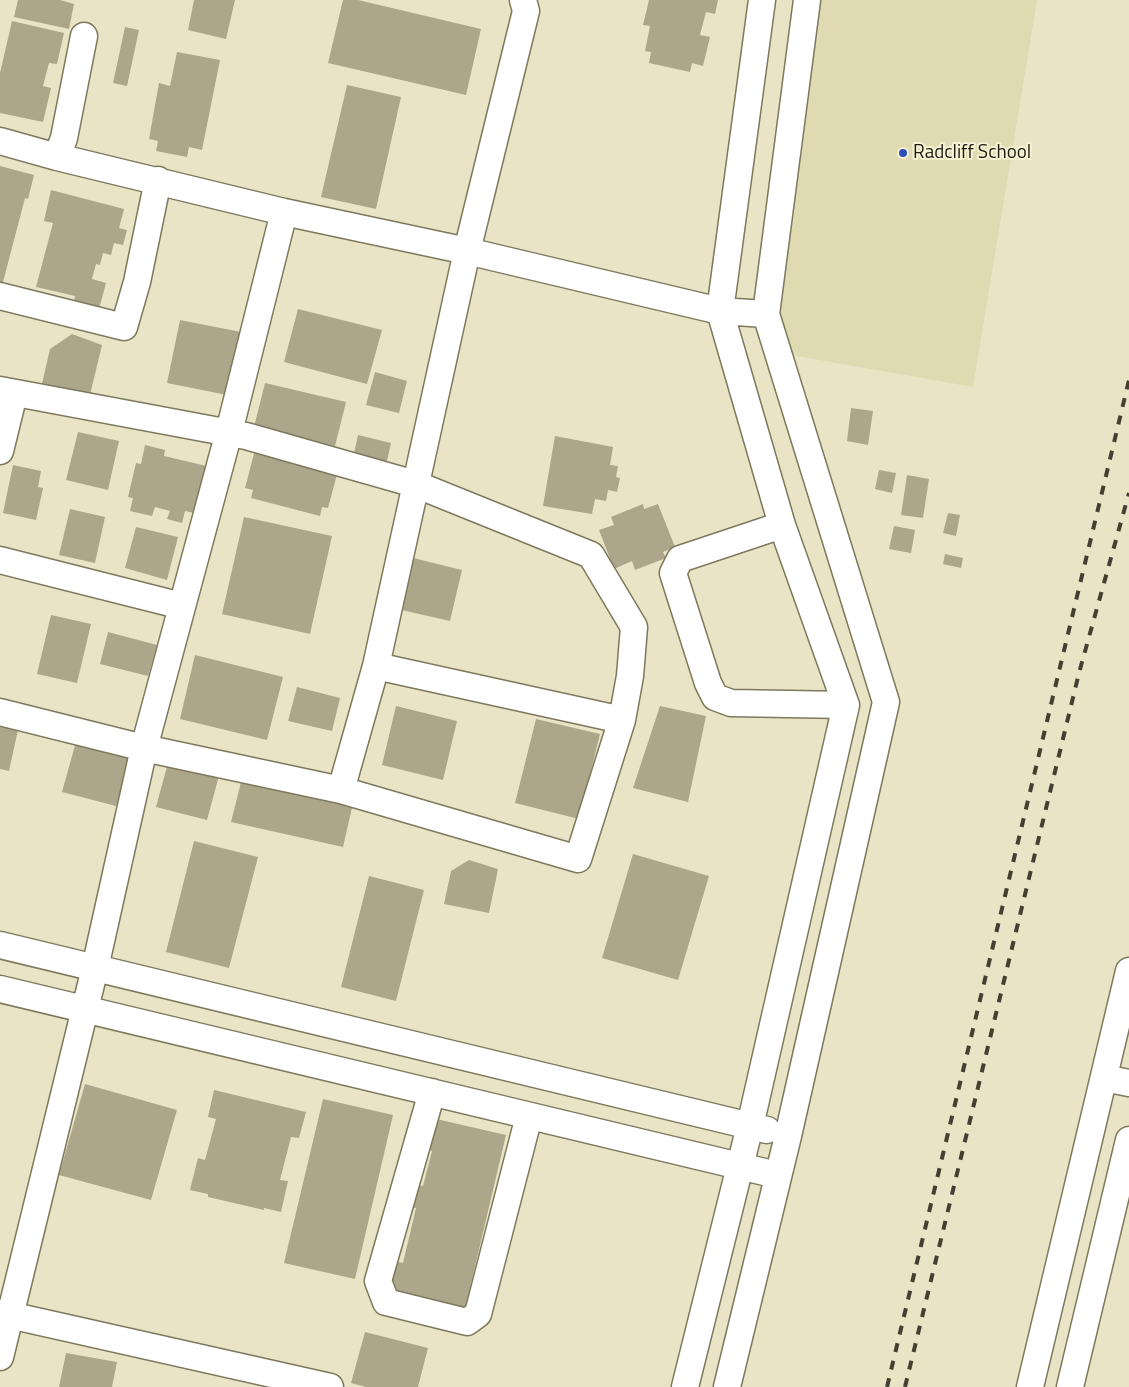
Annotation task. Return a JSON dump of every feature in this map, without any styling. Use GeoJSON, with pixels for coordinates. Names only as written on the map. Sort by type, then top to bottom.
{"type":"FeatureCollection","features":[{"type":"Feature","properties":{"kind":"street"},"geometry":{"type":"LineString","coordinates":[[341,790],[376,666],[467,251],[526,11],[523,0]]}},
{"type":"Feature","properties":{"kind":"street"},"geometry":{"type":"LineString","coordinates":[[685,1387],[750,1126],[846,706],[782,525],[720,311],[762,0]]}},
{"type":"Feature","properties":{"kind":"street"},"geometry":{"type":"LineString","coordinates":[[727,1387],[788,1136],[886,702],[766,314],[807,0]]}},
{"type":"Feature","properties":{"kind":"street"},"geometry":{"type":"LineString","coordinates":[[57,157],[64,138],[84,36]]}},
{"type":"Feature","properties":{"kind":"street"},"geometry":{"type":"LineString","coordinates":[[0,141],[57,157],[284,212],[467,251],[720,311],[766,314]]}},
{"type":"Feature","properties":{"kind":"street"},"geometry":{"type":"LineString","coordinates":[[0,296],[124,327],[158,180]]}},
{"type":"Feature","properties":{"kind":"street"},"geometry":{"type":"LineString","coordinates":[[0,1357],[5,1314],[85,1009],[144,748],[229,432],[284,212]]}},
{"type":"Feature","properties":{"kind":"street"},"geometry":{"type":"LineString","coordinates":[[0,451],[7,392],[229,432],[415,484],[591,555],[634,627],[630,676],[622,720],[578,859],[341,790],[144,748],[0,712]]}},
{"type":"Feature","properties":{"kind":"street"},"geometry":{"type":"LineString","coordinates":[[782,525],[680,560],[673,573],[708,683],[715,697],[731,704],[846,706]]}},
{"type":"Feature","properties":{"kind":"street"},"geometry":{"type":"LineString","coordinates":[[0,560],[182,606]]}},
{"type":"Feature","properties":{"kind":"street"},"geometry":{"type":"LineString","coordinates":[[376,666],[622,720]]}},
{"type":"Feature","properties":{"kind":"street"},"geometry":{"type":"LineString","coordinates":[[0,945],[788,1136]]}},
{"type":"Feature","properties":{"kind":"street"},"geometry":{"type":"LineString","coordinates":[[1030,1387],[1129,971]]}},
{"type":"Feature","properties":{"kind":"street"},"geometry":{"type":"LineString","coordinates":[[0,989],[778,1176]]}},
{"type":"Feature","properties":{"kind":"street"},"geometry":{"type":"LineString","coordinates":[[1104,1078],[1129,1084]]}},
{"type":"Feature","properties":{"kind":"street"},"geometry":{"type":"LineString","coordinates":[[432,1092],[378,1281],[386,1302],[467,1322],[478,1314],[529,1116]]}},
{"type":"Feature","properties":{"kind":"street"},"geometry":{"type":"LineString","coordinates":[[1093,1123],[1129,1132]]}},
{"type":"Feature","properties":{"kind":"street"},"geometry":{"type":"LineString","coordinates":[[1070,1387],[1129,1140]]}},
{"type":"Feature","properties":{"kind":"street"},"geometry":{"type":"LineString","coordinates":[[5,1314],[330,1387]]}},
{"type":"Feature","properties":{"kind":"shaded area","name":"Radcliff School"},"geometry":{"type":"Polygon","coordinates":[[[817,0],[1037,0],[973,387],[785,354],[772,305],[817,0]]]}},
{"type":"Feature","properties":{"kind":"building"},"geometry":{"type":"Polygon","coordinates":[[[18,0],[60,0],[74,4],[69,29],[14,17],[18,0]]]}},
{"type":"Feature","properties":{"kind":"building"},"geometry":{"type":"Polygon","coordinates":[[[194,0],[235,0],[226,39],[188,30],[194,0]]]}},
{"type":"Feature","properties":{"kind":"building"},"geometry":{"type":"Polygon","coordinates":[[[343,0],[358,0],[481,29],[466,95],[328,63],[343,0]]]}},
{"type":"Feature","properties":{"kind":"building"},"geometry":{"type":"Polygon","coordinates":[[[649,0],[718,0],[715,14],[706,12],[700,35],[710,37],[703,66],[692,63],[690,72],[649,63],[651,52],[645,51],[650,26],[643,25],[649,0]]]}},
{"type":"Feature","properties":{"kind":"building"},"geometry":{"type":"Polygon","coordinates":[[[12,21],[64,33],[57,64],[49,63],[43,86],[51,88],[43,122],[0,113],[0,73],[12,21]]]}},
{"type":"Feature","properties":{"kind":"building"},"geometry":{"type":"Polygon","coordinates":[[[125,27],[139,30],[127,86],[113,83],[125,27]]]}},
{"type":"Feature","properties":{"kind":"building"},"geometry":{"type":"Polygon","coordinates":[[[177,52],[220,60],[202,150],[189,147],[187,157],[156,151],[158,141],[149,139],[159,83],[170,86],[177,52]]]}},
{"type":"Feature","properties":{"kind":"building"},"geometry":{"type":"Polygon","coordinates":[[[347,85],[401,97],[376,209],[321,197],[347,85]]]}},
{"type":"Feature","properties":{"kind":"building"},"geometry":{"type":"Polygon","coordinates":[[[0,166],[34,175],[28,199],[25,198],[2,286],[0,285],[0,166]]]}},
{"type":"Feature","properties":{"kind":"building"},"geometry":{"type":"Polygon","coordinates":[[[51,190],[124,209],[119,228],[127,230],[123,245],[114,243],[111,255],[103,253],[100,265],[96,264],[92,279],[106,283],[99,309],[74,302],[75,296],[36,287],[53,223],[44,221],[51,190]]]}},
{"type":"Feature","properties":{"kind":"building"},"geometry":{"type":"Polygon","coordinates":[[[298,309],[382,330],[367,384],[284,362],[298,309]]]}},
{"type":"Feature","properties":{"kind":"building"},"geometry":{"type":"Polygon","coordinates":[[[180,320],[241,332],[227,395],[167,383],[180,320]]]}},
{"type":"Feature","properties":{"kind":"building"},"geometry":{"type":"Polygon","coordinates":[[[72,334],[102,345],[89,399],[41,388],[50,349],[72,334]]]}},
{"type":"Feature","properties":{"kind":"building"},"geometry":{"type":"Polygon","coordinates":[[[375,372],[407,381],[399,413],[366,405],[375,372]]]}},
{"type":"Feature","properties":{"kind":"building"},"geometry":{"type":"Polygon","coordinates":[[[265,383],[346,402],[335,446],[254,427],[265,383]]]}},
{"type":"Feature","properties":{"kind":"building"},"geometry":{"type":"Polygon","coordinates":[[[851,408],[873,411],[868,445],[847,441],[851,408]]]}},
{"type":"Feature","properties":{"kind":"building"},"geometry":{"type":"Polygon","coordinates":[[[78,432],[119,441],[108,490],[66,480],[78,432]]]}},
{"type":"Feature","properties":{"kind":"building"},"geometry":{"type":"Polygon","coordinates":[[[358,435],[391,443],[385,470],[352,463],[358,435]]]}},
{"type":"Feature","properties":{"kind":"building"},"geometry":{"type":"Polygon","coordinates":[[[555,436],[613,447],[610,465],[618,466],[616,477],[620,478],[617,492],[608,490],[606,501],[595,499],[592,514],[543,506],[555,436]]]}},
{"type":"Feature","properties":{"kind":"building"},"geometry":{"type":"Polygon","coordinates":[[[145,445],[165,450],[164,456],[211,467],[199,514],[185,511],[182,523],[167,519],[170,511],[155,507],[152,516],[130,511],[133,498],[128,497],[136,463],[141,464],[145,445]]]}},
{"type":"Feature","properties":{"kind":"building"},"geometry":{"type":"Polygon","coordinates":[[[256,446],[339,467],[328,508],[322,507],[320,516],[251,498],[253,490],[245,488],[256,446]]]}},
{"type":"Feature","properties":{"kind":"building"},"geometry":{"type":"Polygon","coordinates":[[[13,465],[41,471],[38,487],[43,488],[36,520],[3,513],[13,465]]]}},
{"type":"Feature","properties":{"kind":"building"},"geometry":{"type":"Polygon","coordinates":[[[879,470],[896,473],[892,493],[875,489],[879,470]]]}},
{"type":"Feature","properties":{"kind":"building"},"geometry":{"type":"Polygon","coordinates":[[[907,475],[929,479],[923,518],[901,515],[907,475]]]}},
{"type":"Feature","properties":{"kind":"building"},"geometry":{"type":"Polygon","coordinates":[[[643,504],[644,509],[658,504],[675,547],[663,552],[666,558],[635,570],[632,561],[614,569],[599,530],[614,525],[611,517],[643,504]]]}},
{"type":"Feature","properties":{"kind":"building"},"geometry":{"type":"Polygon","coordinates":[[[70,509],[105,517],[95,563],[59,555],[70,509]]]}},
{"type":"Feature","properties":{"kind":"building"},"geometry":{"type":"Polygon","coordinates":[[[948,513],[960,515],[956,536],[943,533],[948,513]]]}},
{"type":"Feature","properties":{"kind":"building"},"geometry":{"type":"Polygon","coordinates":[[[244,517],[332,536],[310,634],[222,614],[244,517]]]}},
{"type":"Feature","properties":{"kind":"building"},"geometry":{"type":"Polygon","coordinates":[[[894,526],[915,530],[911,553],[889,549],[894,526]]]}},
{"type":"Feature","properties":{"kind":"building"},"geometry":{"type":"Polygon","coordinates":[[[136,527],[178,537],[167,580],[125,568],[136,527]]]}},
{"type":"Feature","properties":{"kind":"building"},"geometry":{"type":"Polygon","coordinates":[[[945,554],[963,558],[961,568],[943,564],[945,554]]]}},
{"type":"Feature","properties":{"kind":"building"},"geometry":{"type":"Polygon","coordinates":[[[405,556],[462,570],[450,621],[393,608],[405,556]]]}},
{"type":"Feature","properties":{"kind":"building"},"geometry":{"type":"Polygon","coordinates":[[[51,615],[91,624],[77,683],[37,674],[51,615]]]}},
{"type":"Feature","properties":{"kind":"building"},"geometry":{"type":"Polygon","coordinates":[[[108,632],[157,645],[148,676],[100,664],[108,632]]]}},
{"type":"Feature","properties":{"kind":"building"},"geometry":{"type":"Polygon","coordinates":[[[195,655],[283,677],[267,740],[180,719],[195,655]]]}},
{"type":"Feature","properties":{"kind":"building"},"geometry":{"type":"Polygon","coordinates":[[[297,687],[340,698],[332,731],[288,721],[297,687]]]}},
{"type":"Feature","properties":{"kind":"building"},"geometry":{"type":"Polygon","coordinates":[[[396,706],[457,721],[443,780],[382,765],[396,706]]]}},
{"type":"Feature","properties":{"kind":"building"},"geometry":{"type":"Polygon","coordinates":[[[660,706],[706,716],[688,802],[633,788],[660,706]]]}},
{"type":"Feature","properties":{"kind":"building"},"geometry":{"type":"Polygon","coordinates":[[[536,719],[600,734],[579,819],[515,803],[536,719]]]}},
{"type":"Feature","properties":{"kind":"building"},"geometry":{"type":"Polygon","coordinates":[[[0,727],[18,730],[9,771],[0,769],[0,727]]]}},
{"type":"Feature","properties":{"kind":"building"},"geometry":{"type":"Polygon","coordinates":[[[77,738],[131,751],[116,806],[62,792],[77,738]]]}},
{"type":"Feature","properties":{"kind":"building"},"geometry":{"type":"Polygon","coordinates":[[[169,759],[220,772],[207,820],[156,807],[169,759]]]}},
{"type":"Feature","properties":{"kind":"building"},"geometry":{"type":"Polygon","coordinates":[[[243,774],[354,799],[343,847],[231,822],[243,774]]]}},
{"type":"Feature","properties":{"kind":"building"},"geometry":{"type":"Polygon","coordinates":[[[194,841],[258,857],[229,968],[166,952],[194,841]]]}},
{"type":"Feature","properties":{"kind":"building"},"geometry":{"type":"Polygon","coordinates":[[[633,854],[709,876],[678,980],[602,958],[633,854]]]}},
{"type":"Feature","properties":{"kind":"building"},"geometry":{"type":"Polygon","coordinates":[[[469,860],[498,869],[489,913],[444,904],[451,871],[469,860]]]}},
{"type":"Feature","properties":{"kind":"building"},"geometry":{"type":"Polygon","coordinates":[[[369,876],[424,890],[396,1001],[341,987],[369,876]]]}},
{"type":"Feature","properties":{"kind":"building"},"geometry":{"type":"Polygon","coordinates":[[[85,1084],[177,1110],[151,1200],[59,1175],[85,1084]]]}},
{"type":"Feature","properties":{"kind":"building"},"geometry":{"type":"Polygon","coordinates":[[[214,1090],[306,1112],[299,1138],[291,1137],[280,1180],[288,1181],[281,1212],[208,1197],[208,1194],[190,1190],[198,1158],[205,1160],[216,1119],[208,1117],[214,1090]]]}},
{"type":"Feature","properties":{"kind":"building"},"geometry":{"type":"Polygon","coordinates":[[[323,1099],[393,1115],[355,1279],[284,1263],[323,1099]]]}},
{"type":"Feature","properties":{"kind":"building"},"geometry":{"type":"Polygon","coordinates":[[[432,1118],[506,1135],[464,1313],[387,1295],[395,1261],[403,1263],[416,1208],[408,1207],[414,1184],[423,1186],[432,1151],[424,1149],[432,1118]]]}},
{"type":"Feature","properties":{"kind":"building"},"geometry":{"type":"Polygon","coordinates":[[[365,1332],[428,1348],[418,1387],[366,1387],[351,1383],[365,1332]]]}},
{"type":"Feature","properties":{"kind":"building"},"geometry":{"type":"Polygon","coordinates":[[[66,1353],[117,1362],[112,1387],[59,1387],[66,1353]]]}},
{"type":"Feature","properties":{"kind":"railway"},"geometry":{"type":"LineString","coordinates":[[887,1387],[1129,380]]}},
{"type":"Feature","properties":{"kind":"railway"},"geometry":{"type":"LineString","coordinates":[[905,1387],[1079,673],[1129,493]]}},
{"type":"Feature","properties":{"kind":"place","name":"Radcliff School"},"geometry":{"type":"Point","coordinates":[903,153]}}]}
